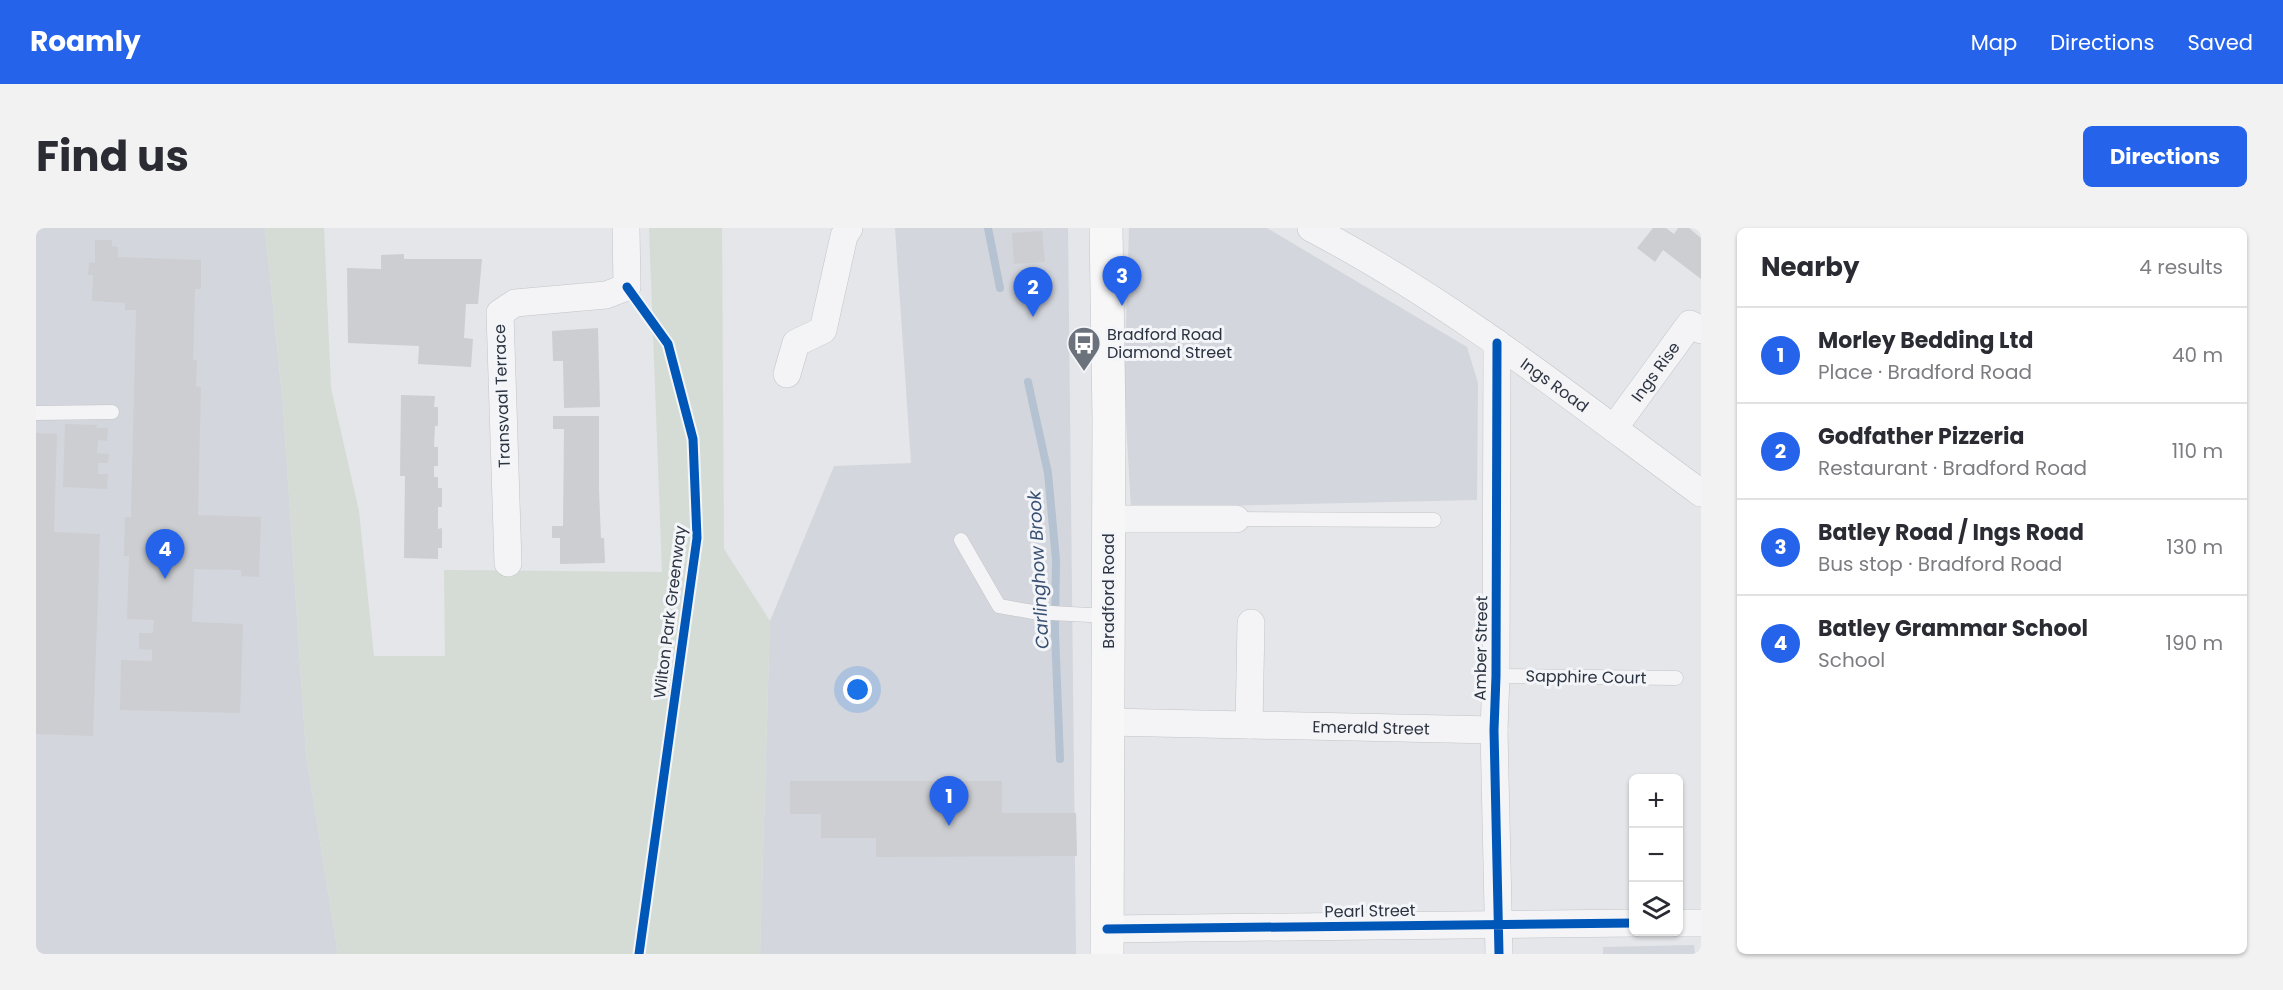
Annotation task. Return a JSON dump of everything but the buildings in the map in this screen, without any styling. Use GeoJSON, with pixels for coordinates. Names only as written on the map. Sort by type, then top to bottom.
{"type":"FeatureCollection","features":[{"type":"Feature","properties":{"kind":"main road","name":"Bradford Road"},"geometry":{"type":"LineString","coordinates":[[1106,228],[1107,942]]}},
{"type":"Feature","properties":{"kind":"street","name":"Transvaal Terrace"},"geometry":{"type":"LineString","coordinates":[[507,563],[500,313],[515,303],[606,295],[627,287],[626,228]]}},
{"type":"Feature","properties":{"kind":"street"},"geometry":{"type":"LineString","coordinates":[[787,374],[796,343],[824,330],[844,236],[849,228]]}},
{"type":"Feature","properties":{"kind":"street","name":"Ings Road"},"geometry":{"type":"LineString","coordinates":[[1311,228],[1369,258],[1497,343],[1544,375],[1701,493]]}},
{"type":"Feature","properties":{"kind":"street","name":"Ings Rise"},"geometry":{"type":"LineString","coordinates":[[1614,428],[1690,324],[1701,330]]}},
{"type":"Feature","properties":{"kind":"street","name":"Amber Street"},"geometry":{"type":"LineString","coordinates":[[1497,343],[1497,676],[1494,730],[1499,954]]}},
{"type":"Feature","properties":{"kind":"street"},"geometry":{"type":"LineString","coordinates":[[1108,519],[1236,519]]}},
{"type":"Feature","properties":{"kind":"street"},"geometry":{"type":"LineString","coordinates":[[1249,725],[1251,623]]}},
{"type":"Feature","properties":{"kind":"street","name":"Emerald Street"},"geometry":{"type":"LineString","coordinates":[[1107,722],[1494,730]]}},
{"type":"Feature","properties":{"kind":"street","name":"Pearl Street"},"geometry":{"type":"LineString","coordinates":[[1107,942],[1498,925],[1629,923]]}},
{"type":"Feature","properties":{"kind":"street"},"geometry":{"type":"LineString","coordinates":[[1683,923],[1701,923]]}},
{"type":"Feature","properties":{"kind":"lane"},"geometry":{"type":"LineString","coordinates":[[36,413],[112,412]]}},
{"type":"Feature","properties":{"kind":"lane"},"geometry":{"type":"LineString","coordinates":[[1236,519],[1434,520]]}},
{"type":"Feature","properties":{"kind":"lane"},"geometry":{"type":"LineString","coordinates":[[961,540],[999,606],[1038,613],[1108,616]]}},
{"type":"Feature","properties":{"kind":"lane","name":"Sapphire Court"},"geometry":{"type":"LineString","coordinates":[[1497,676],[1676,678]]}},
{"type":"Feature","properties":{"kind":"shaded area"},"geometry":{"type":"Polygon","coordinates":[[[36,228],[265,228],[283,405],[306,754],[338,954],[36,954],[36,228]]]}},
{"type":"Feature","properties":{"kind":"shaded area"},"geometry":{"type":"Polygon","coordinates":[[[265,228],[324,228],[331,388],[359,511],[374,656],[445,656],[444,570],[662,572],[649,228],[722,228],[724,549],[770,621],[760,954],[338,954],[306,754],[283,405],[265,228]]]}},
{"type":"Feature","properties":{"kind":"shaded area"},"geometry":{"type":"Polygon","coordinates":[[[895,228],[1068,228],[1076,954],[760,954],[770,621],[834,466],[911,463],[895,228]]]}},
{"type":"Feature","properties":{"kind":"shaded area"},"geometry":{"type":"Polygon","coordinates":[[[1129,228],[1267,228],[1467,347],[1478,383],[1477,500],[1131,508],[1124,387],[1129,228]]]}},
{"type":"Feature","properties":{"kind":"shaded area"},"geometry":{"type":"Polygon","coordinates":[[[1694,945],[1695,954],[1603,954],[1603,947],[1694,945]]]}},
{"type":"Feature","properties":{"kind":"waterway","name":"Carlinghow Brook"},"geometry":{"type":"LineString","coordinates":[[988,228],[1000,288]]}},
{"type":"Feature","properties":{"kind":"waterway","name":"Carlinghow Brook"},"geometry":{"type":"LineString","coordinates":[[1028,382],[1048,473],[1056,560],[1055,632],[1060,759]]}},
{"type":"Feature","properties":{"kind":"cycle path","name":"Wilton Park Greenway"},"geometry":{"type":"LineString","coordinates":[[627,287],[668,344],[693,439],[697,538],[639,954]]}},
{"type":"Feature","properties":{"kind":"cycle path"},"geometry":{"type":"LineString","coordinates":[[1497,343],[1494,730],[1499,954]]}},
{"type":"Feature","properties":{"kind":"cycle path"},"geometry":{"type":"LineString","coordinates":[[1107,929],[1629,923]]}},
{"type":"Feature","properties":{"kind":"place","name":"Batley Road / Ings Road"},"geometry":{"type":"Point","coordinates":[1122,306]}},
{"type":"Feature","properties":{"kind":"place","name":"Godfather Pizzeria"},"geometry":{"type":"Point","coordinates":[1033,317]}},
{"type":"Feature","properties":{"kind":"place","name":"Bradford Road Diamond Street"},"geometry":{"type":"Point","coordinates":[1084,372]}},
{"type":"Feature","properties":{"kind":"place","name":"Batley Grammar School"},"geometry":{"type":"Point","coordinates":[165,579]}},
{"type":"Feature","properties":{"kind":"place","name":"Morley Bedding Ltd"},"geometry":{"type":"Point","coordinates":[949,826]}}]}
